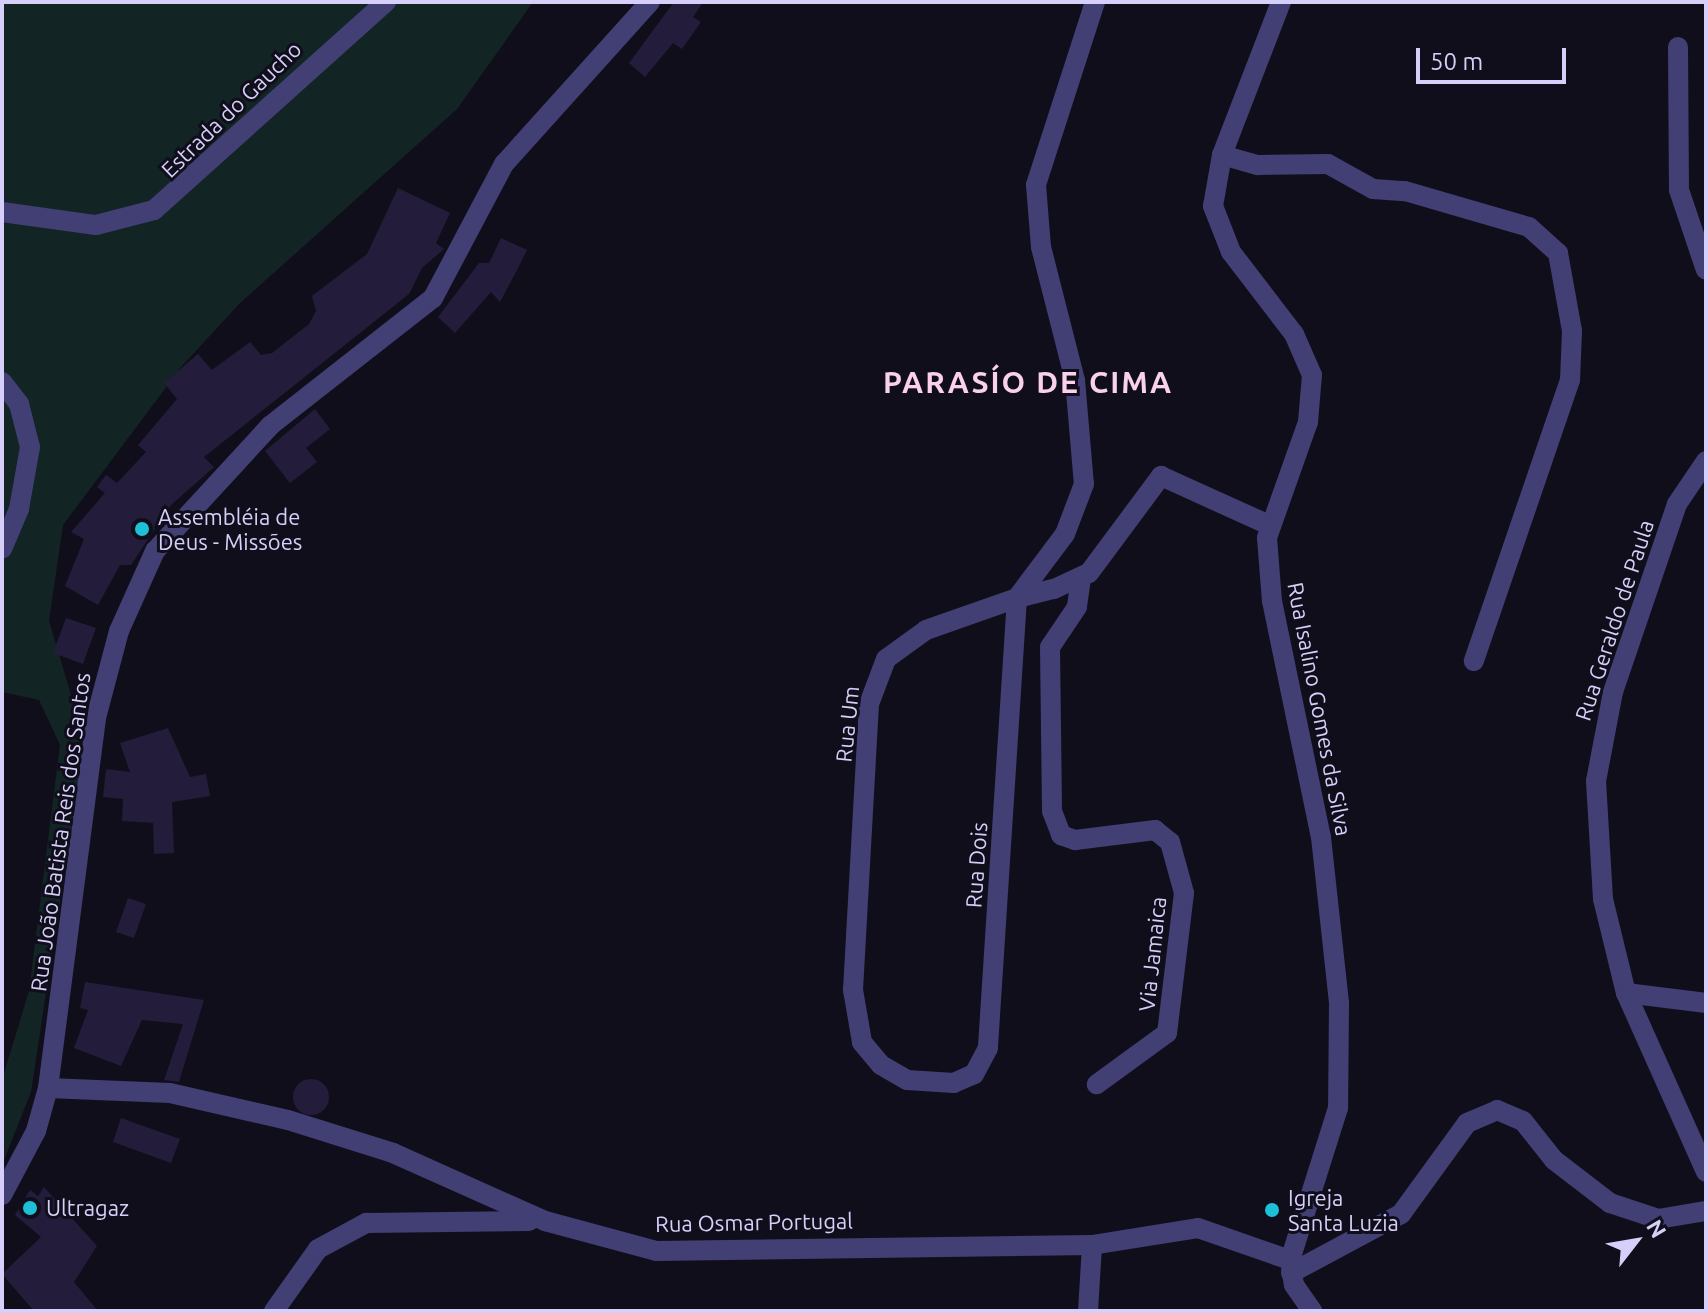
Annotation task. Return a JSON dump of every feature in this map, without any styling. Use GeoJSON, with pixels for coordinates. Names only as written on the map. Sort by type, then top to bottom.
{"type":"FeatureCollection","features":[{"type":"Feature","properties":{"kind":"street","name":"Estrada do Gaucho"},"geometry":{"type":"LineString","coordinates":[[2,212],[96,225],[154,210],[386,2]]}},
{"type":"Feature","properties":{"kind":"street","name":"Rua João Batista Reis dos Santos"},"geometry":{"type":"LineString","coordinates":[[2,1195],[33,1139],[48,1088],[96,718],[119,631],[155,551],[271,425],[433,298],[504,164],[650,2]]}},
{"type":"Feature","properties":{"kind":"street"},"geometry":{"type":"LineString","coordinates":[[1017,598],[1065,534],[1084,484],[1075,380],[1035,200],[1095,2]]}},
{"type":"Feature","properties":{"kind":"street","name":"Rua Isalino Gomes da Silva"},"geometry":{"type":"LineString","coordinates":[[1281,2],[1222,155],[1213,192],[1216,222],[1241,268],[1294,334],[1312,375],[1308,422],[1267,524],[1272,601],[1321,837],[1339,1003],[1338,1108],[1298,1229],[1290,1267]]}},
{"type":"Feature","properties":{"kind":"street"},"geometry":{"type":"LineString","coordinates":[[1678,47],[1679,190],[1706,270]]}},
{"type":"Feature","properties":{"kind":"street"},"geometry":{"type":"LineString","coordinates":[[1222,155],[1258,165],[1328,164],[1373,189],[1405,191],[1529,227],[1558,253],[1571,323],[1570,380],[1474,661]]}},
{"type":"Feature","properties":{"kind":"street"},"geometry":{"type":"LineString","coordinates":[[2,382],[19,404],[30,447],[19,509],[2,549]]}},
{"type":"Feature","properties":{"kind":"street","name":"Rua Geraldo de Paula"},"geometry":{"type":"LineString","coordinates":[[1706,461],[1677,504],[1599,749],[1603,899],[1626,993],[1706,1172]]}},
{"type":"Feature","properties":{"kind":"street","name":"Rua Um"},"geometry":{"type":"LineString","coordinates":[[919,1083],[874,1059],[854,1006],[872,689],[886,659],[909,637],[1081,578],[1106,558],[1148,486],[1161,476],[1267,524]]}},
{"type":"Feature","properties":{"kind":"street","name":"Via Jamaica"},"geometry":{"type":"LineString","coordinates":[[1081,578],[1077,607],[1050,647],[1052,811],[1061,835],[1075,840],[1155,830],[1170,842],[1184,893],[1167,1033],[1097,1084]]}},
{"type":"Feature","properties":{"kind":"street","name":"Rua Dois"},"geometry":{"type":"LineString","coordinates":[[919,1083],[968,1078],[988,1048],[1017,598]]}},
{"type":"Feature","properties":{"kind":"street"},"geometry":{"type":"LineString","coordinates":[[1626,993],[1706,1003]]}},
{"type":"Feature","properties":{"kind":"street","name":"Rua Osmar Portugal"},"geometry":{"type":"LineString","coordinates":[[48,1088],[170,1093],[288,1120],[405,1158],[545,1221],[656,1251],[1092,1245],[1198,1228],[1290,1267]]}},
{"type":"Feature","properties":{"kind":"street"},"geometry":{"type":"LineString","coordinates":[[1312,1311],[1290,1267],[1401,1214],[1467,1123],[1497,1110],[1523,1121],[1554,1160],[1610,1203],[1658,1219],[1706,1211]]}},
{"type":"Feature","properties":{"kind":"street"},"geometry":{"type":"LineString","coordinates":[[274,1311],[318,1249],[366,1223],[545,1221]]}},
{"type":"Feature","properties":{"kind":"street"},"geometry":{"type":"LineString","coordinates":[[1088,1311],[1092,1245]]}},
{"type":"Feature","properties":{"kind":"green space"},"geometry":{"type":"Polygon","coordinates":[[[2,2],[533,2],[457,109],[240,303],[182,366],[63,525],[49,621],[80,725],[78,782],[31,1092],[2,1165],[2,1080],[29,991],[60,745],[39,700],[2,692],[2,2]]]}},
{"type":"Feature","properties":{"kind":"building"},"geometry":{"type":"Polygon","coordinates":[[[674,2],[703,2],[693,17],[701,22],[682,49],[673,43],[645,77],[629,63],[674,2]]]}},
{"type":"Feature","properties":{"kind":"building"},"geometry":{"type":"Polygon","coordinates":[[[398,188],[450,213],[436,243],[444,249],[422,268],[409,294],[204,457],[214,467],[171,505],[131,565],[120,565],[98,605],[65,586],[84,539],[71,532],[105,493],[97,487],[106,475],[117,483],[146,452],[138,445],[177,399],[164,383],[198,354],[212,370],[250,342],[261,355],[272,353],[309,324],[316,311],[312,296],[367,254],[398,188]]]}},
{"type":"Feature","properties":{"kind":"building"},"geometry":{"type":"Polygon","coordinates":[[[501,238],[527,250],[500,302],[491,292],[455,333],[438,317],[479,263],[489,263],[501,238]]]}},
{"type":"Feature","properties":{"kind":"building"},"geometry":{"type":"Polygon","coordinates":[[[315,409],[330,429],[306,448],[317,462],[290,483],[265,451],[315,409]]]}},
{"type":"Feature","properties":{"kind":"building"},"geometry":{"type":"Polygon","coordinates":[[[66,618],[96,628],[83,664],[53,653],[66,618]]]}},
{"type":"Feature","properties":{"kind":"building"},"geometry":{"type":"Polygon","coordinates":[[[168,728],[190,777],[206,774],[210,796],[172,802],[174,853],[154,854],[153,823],[122,821],[123,799],[103,797],[106,769],[130,772],[120,743],[168,728]]]}},
{"type":"Feature","properties":{"kind":"building"},"geometry":{"type":"Polygon","coordinates":[[[128,898],[146,904],[134,938],[116,932],[128,898]]]}},
{"type":"Feature","properties":{"kind":"building"},"geometry":{"type":"Polygon","coordinates":[[[85,982],[204,1000],[179,1082],[164,1080],[183,1024],[142,1020],[121,1066],[74,1048],[88,1010],[80,1008],[85,982]]]}},
{"type":"Feature","properties":{"kind":"building"},"geometry":{"type":"Polygon","coordinates":[[[311,1079],[324,1084],[329,1097],[324,1110],[311,1115],[298,1110],[293,1097],[298,1084],[311,1079]]]}},
{"type":"Feature","properties":{"kind":"building"},"geometry":{"type":"Polygon","coordinates":[[[121,1118],[180,1139],[171,1163],[113,1142],[121,1118]]]}},
{"type":"Feature","properties":{"kind":"building"},"geometry":{"type":"Polygon","coordinates":[[[44,1187],[97,1246],[74,1282],[98,1311],[34,1311],[2,1274],[41,1237],[15,1215],[30,1190],[38,1196],[44,1187]]]}},
{"type":"Feature","properties":{"kind":"place","name":"Assembléia de Deus - Missões"},"geometry":{"type":"Point","coordinates":[142,529]}},
{"type":"Feature","properties":{"kind":"place","name":"Ultragaz"},"geometry":{"type":"Point","coordinates":[30,1208]}},
{"type":"Feature","properties":{"kind":"place","name":"Igreja Santa Luzia"},"geometry":{"type":"Point","coordinates":[1272,1210]}},
{"type":"Feature","properties":{"kind":"district","name":"PARASÍO DE CIMA"},"geometry":{"type":"Point","coordinates":[1028,382]}}]}
